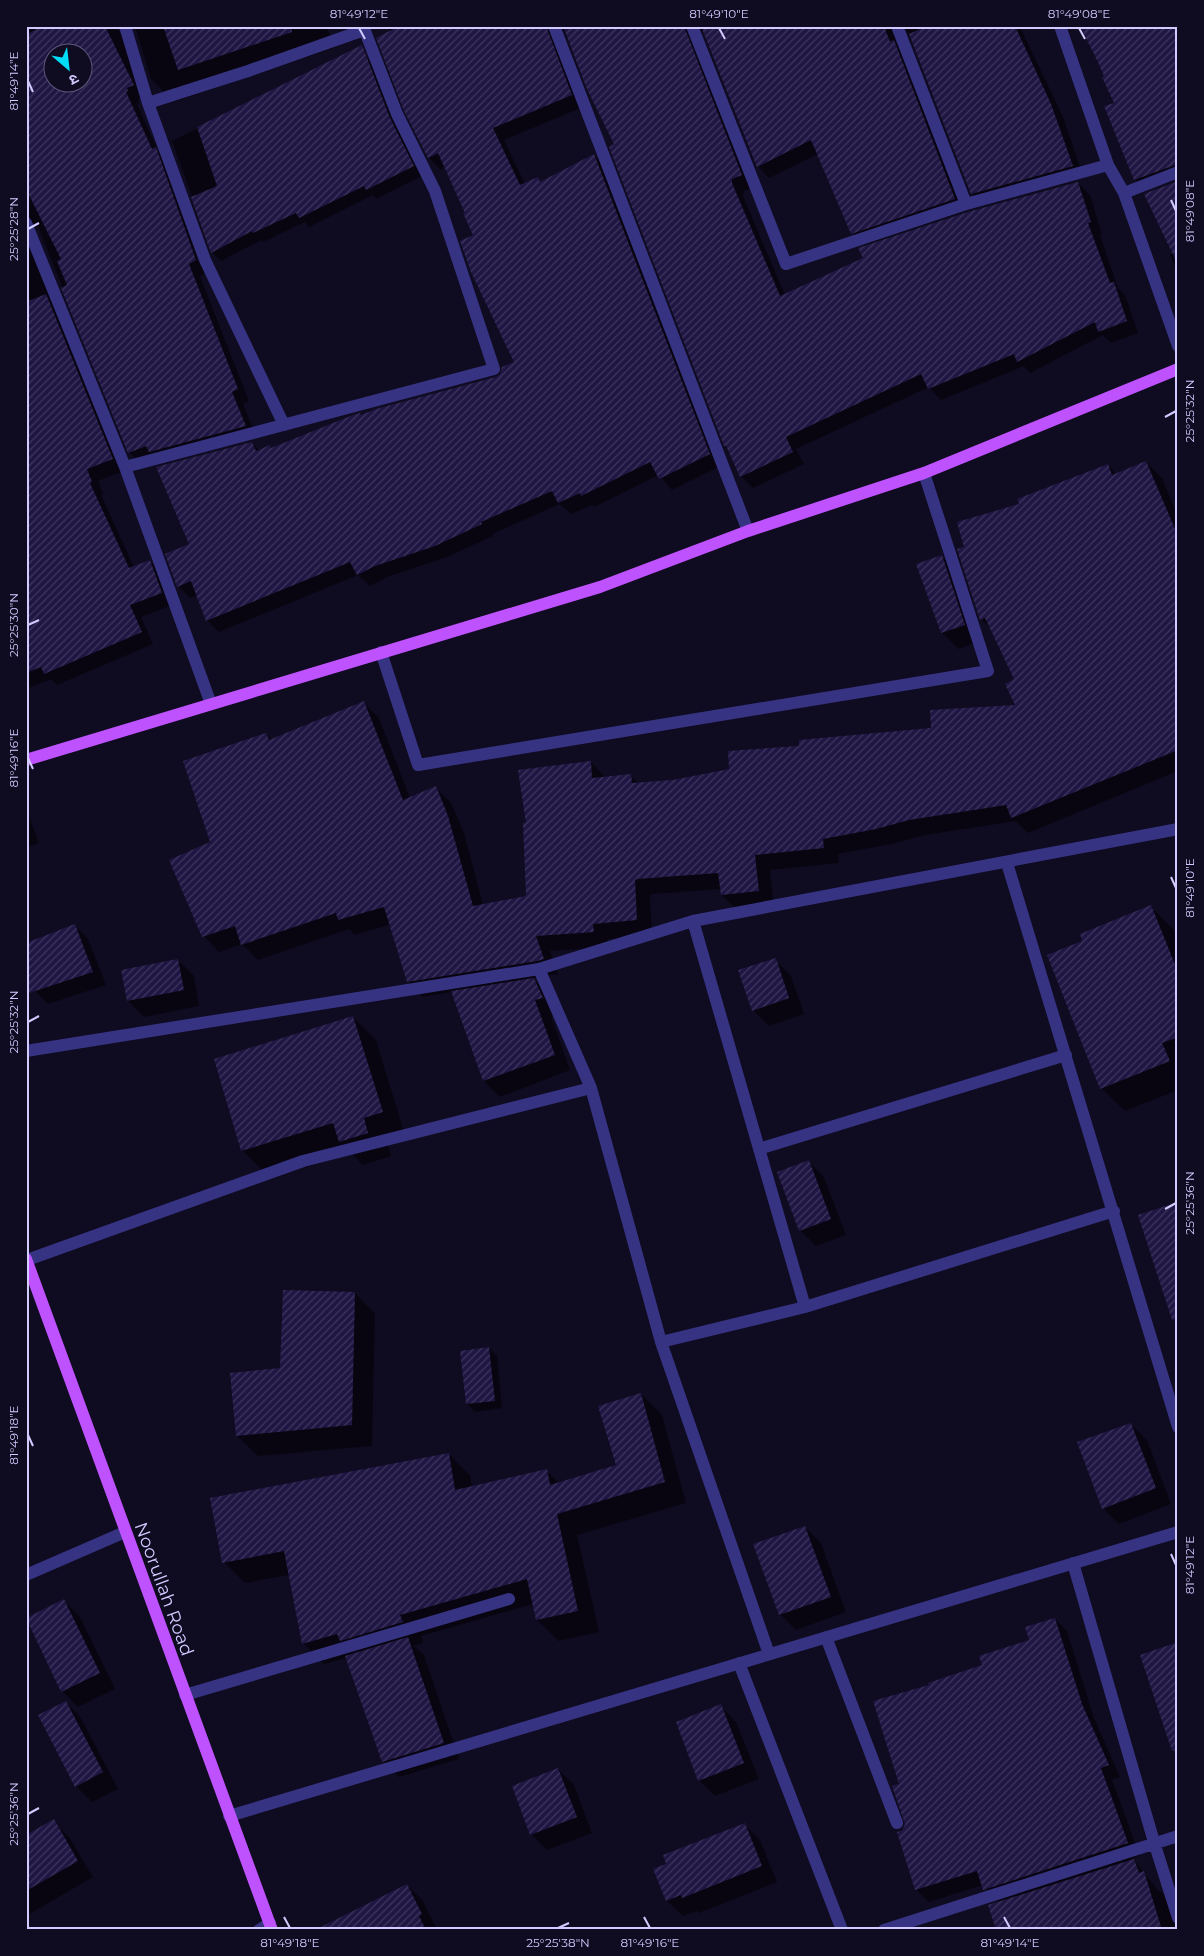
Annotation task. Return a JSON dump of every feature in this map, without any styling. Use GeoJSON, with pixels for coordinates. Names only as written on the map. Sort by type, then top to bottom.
{"type":"FeatureCollection","features":[{"type":"Feature","properties":{"kind":"main road"},"geometry":{"type":"LineString","coordinates":[[26,760],[600,587],[748,531],[924,473],[1178,369]]}},
{"type":"Feature","properties":{"kind":"main road","name":"Noorullah Road"},"geometry":{"type":"LineString","coordinates":[[26,1260],[229,1816],[267,1928]]}},
{"type":"Feature","properties":{"kind":"street"},"geometry":{"type":"LineString","coordinates":[[125,26],[148,103],[205,260],[284,426]]}},
{"type":"Feature","properties":{"kind":"street"},"geometry":{"type":"LineString","coordinates":[[692,26],[786,264],[966,204],[1108,165]]}},
{"type":"Feature","properties":{"kind":"street"},"geometry":{"type":"LineString","coordinates":[[897,26],[966,204]]}},
{"type":"Feature","properties":{"kind":"street"},"geometry":{"type":"LineString","coordinates":[[1060,26],[1108,165],[1124,193],[1178,346]]}},
{"type":"Feature","properties":{"kind":"street"},"geometry":{"type":"LineString","coordinates":[[556,27],[748,531]]}},
{"type":"Feature","properties":{"kind":"street"},"geometry":{"type":"LineString","coordinates":[[125,467],[494,370],[434,192],[397,114],[364,28],[248,72],[148,103]]}},
{"type":"Feature","properties":{"kind":"street"},"geometry":{"type":"LineString","coordinates":[[1124,193],[1178,172]]}},
{"type":"Feature","properties":{"kind":"street"},"geometry":{"type":"LineString","coordinates":[[26,223],[125,467],[211,704]]}},
{"type":"Feature","properties":{"kind":"street"},"geometry":{"type":"LineString","coordinates":[[381,652],[418,764],[988,670],[924,473]]}},
{"type":"Feature","properties":{"kind":"street"},"geometry":{"type":"LineString","coordinates":[[26,1051],[539,968],[693,921],[1178,830]]}},
{"type":"Feature","properties":{"kind":"street"},"geometry":{"type":"LineString","coordinates":[[1007,863],[1178,1427]]}},
{"type":"Feature","properties":{"kind":"street"},"geometry":{"type":"LineString","coordinates":[[693,921],[805,1307]]}},
{"type":"Feature","properties":{"kind":"street"},"geometry":{"type":"LineString","coordinates":[[539,968],[590,1088],[662,1342],[769,1654]]}},
{"type":"Feature","properties":{"kind":"street"},"geometry":{"type":"LineString","coordinates":[[760,1149],[1066,1055]]}},
{"type":"Feature","properties":{"kind":"street"},"geometry":{"type":"LineString","coordinates":[[26,1260],[303,1161],[590,1088]]}},
{"type":"Feature","properties":{"kind":"street"},"geometry":{"type":"LineString","coordinates":[[662,1342],[805,1307],[1114,1211]]}},
{"type":"Feature","properties":{"kind":"street"},"geometry":{"type":"LineString","coordinates":[[26,1575],[125,1532]]}},
{"type":"Feature","properties":{"kind":"street"},"geometry":{"type":"LineString","coordinates":[[229,1816],[1178,1532]]}},
{"type":"Feature","properties":{"kind":"street"},"geometry":{"type":"LineString","coordinates":[[1073,1563],[1178,1918]]}},
{"type":"Feature","properties":{"kind":"street"},"geometry":{"type":"LineString","coordinates":[[185,1695],[509,1599]]}},
{"type":"Feature","properties":{"kind":"street"},"geometry":{"type":"LineString","coordinates":[[826,1637],[897,1823]]}},
{"type":"Feature","properties":{"kind":"street"},"geometry":{"type":"LineString","coordinates":[[740,1663],[842,1930]]}},
{"type":"Feature","properties":{"kind":"street"},"geometry":{"type":"LineString","coordinates":[[884,1930],[1154,1842],[1178,1836]]}},
{"type":"Feature","properties":{"kind":"building"},"geometry":{"type":"Polygon","coordinates":[[[42,26],[105,26],[134,85],[127,88],[128,91],[126,92],[152,149],[156,147],[196,260],[189,264],[238,389],[232,392],[246,426],[149,452],[146,446],[128,453],[61,288],[67,285],[57,261],[61,259],[26,189],[26,35],[42,26]]]}},
{"type":"Feature","properties":{"kind":"building"},"geometry":{"type":"Polygon","coordinates":[[[163,26],[291,26],[292,32],[178,70],[163,26]]]}},
{"type":"Feature","properties":{"kind":"building"},"geometry":{"type":"Polygon","coordinates":[[[399,26],[546,26],[572,95],[493,128],[520,185],[538,177],[540,182],[594,154],[710,454],[659,479],[650,462],[581,496],[580,493],[558,503],[552,491],[481,522],[482,524],[435,546],[375,566],[357,575],[350,562],[206,621],[191,581],[177,587],[165,554],[189,544],[156,467],[252,442],[256,451],[270,445],[271,448],[353,415],[360,413],[361,415],[376,409],[496,377],[500,374],[502,367],[514,362],[471,272],[460,241],[473,235],[463,213],[465,213],[438,153],[428,158],[404,111],[376,38],[399,26]]]}},
{"type":"Feature","properties":{"kind":"building"},"geometry":{"type":"Polygon","coordinates":[[[563,26],[684,26],[742,175],[732,179],[732,183],[780,296],[863,258],[858,248],[968,212],[1078,182],[1091,222],[1088,223],[1110,283],[1114,282],[1127,321],[1098,332],[1095,322],[1017,362],[1014,354],[928,389],[921,374],[786,437],[793,452],[740,477],[726,446],[724,446],[609,147],[614,144],[587,89],[563,26]]]}},
{"type":"Feature","properties":{"kind":"building"},"geometry":{"type":"Polygon","coordinates":[[[701,26],[884,26],[890,42],[894,40],[955,199],[851,234],[811,140],[757,167],[701,26]]]}},
{"type":"Feature","properties":{"kind":"building"},"geometry":{"type":"Polygon","coordinates":[[[927,26],[1015,26],[1051,104],[1073,166],[971,194],[909,34],[927,26]]]}},
{"type":"Feature","properties":{"kind":"building"},"geometry":{"type":"Polygon","coordinates":[[[1080,26],[1178,26],[1178,164],[1134,180],[1104,106],[1114,103],[1102,77],[1104,76],[1097,60],[1080,26]]]}},
{"type":"Feature","properties":{"kind":"building"},"geometry":{"type":"Polygon","coordinates":[[[362,45],[390,118],[414,166],[366,190],[364,186],[299,218],[296,213],[253,233],[252,231],[211,253],[191,197],[217,186],[197,127],[362,45]]]}},
{"type":"Feature","properties":{"kind":"building"},"geometry":{"type":"Polygon","coordinates":[[[1178,181],[1178,265],[1144,194],[1178,181]]]}},
{"type":"Feature","properties":{"kind":"building"},"geometry":{"type":"Polygon","coordinates":[[[46,294],[113,459],[87,469],[92,482],[90,483],[129,568],[150,560],[162,593],[130,605],[142,632],[44,674],[41,667],[26,673],[26,302],[46,294]]]}},
{"type":"Feature","properties":{"kind":"building"},"geometry":{"type":"Polygon","coordinates":[[[1146,461],[1178,536],[1178,750],[1011,818],[1006,805],[909,820],[876,829],[823,839],[824,848],[755,855],[759,891],[721,895],[718,873],[637,879],[635,880],[637,920],[593,924],[594,932],[536,936],[544,959],[537,961],[407,982],[384,907],[338,920],[336,913],[241,945],[235,926],[202,937],[169,860],[210,842],[183,761],[266,733],[269,740],[364,701],[403,800],[436,786],[448,816],[473,906],[526,896],[523,823],[526,823],[518,770],[591,761],[592,778],[631,774],[632,783],[673,780],[729,769],[728,751],[799,746],[799,740],[931,728],[930,710],[1015,705],[1005,684],[1014,679],[985,618],[980,620],[957,549],[964,547],[957,522],[1019,504],[1017,499],[1108,464],[1112,475],[1146,461]]]}},
{"type":"Feature","properties":{"kind":"building"},"geometry":{"type":"Polygon","coordinates":[[[942,555],[965,625],[941,633],[916,564],[942,555]]]}},
{"type":"Feature","properties":{"kind":"building"},"geometry":{"type":"Polygon","coordinates":[[[1151,905],[1178,972],[1178,1037],[1162,1043],[1170,1061],[1100,1089],[1047,955],[1082,941],[1080,934],[1151,905]]]}},
{"type":"Feature","properties":{"kind":"building"},"geometry":{"type":"Polygon","coordinates":[[[75,924],[93,972],[26,994],[26,943],[75,924]]]}},
{"type":"Feature","properties":{"kind":"building"},"geometry":{"type":"Polygon","coordinates":[[[776,958],[789,998],[752,1011],[738,970],[776,958]]]}},
{"type":"Feature","properties":{"kind":"building"},"geometry":{"type":"Polygon","coordinates":[[[178,959],[184,990],[127,1001],[121,970],[178,959]]]}},
{"type":"Feature","properties":{"kind":"building"},"geometry":{"type":"Polygon","coordinates":[[[534,978],[543,998],[535,1000],[555,1055],[483,1081],[451,991],[534,978]]]}},
{"type":"Feature","properties":{"kind":"building"},"geometry":{"type":"Polygon","coordinates":[[[353,1016],[383,1112],[364,1118],[368,1133],[339,1142],[333,1123],[241,1151],[214,1059],[353,1016]]]}},
{"type":"Feature","properties":{"kind":"building"},"geometry":{"type":"Polygon","coordinates":[[[809,1160],[831,1219],[799,1231],[777,1172],[809,1160]]]}},
{"type":"Feature","properties":{"kind":"building"},"geometry":{"type":"Polygon","coordinates":[[[1178,1202],[1178,1319],[1172,1320],[1138,1215],[1178,1202]]]}},
{"type":"Feature","properties":{"kind":"building"},"geometry":{"type":"Polygon","coordinates":[[[283,1290],[355,1292],[352,1425],[236,1436],[230,1373],[280,1368],[283,1290]]]}},
{"type":"Feature","properties":{"kind":"building"},"geometry":{"type":"Polygon","coordinates":[[[489,1347],[495,1401],[466,1404],[460,1351],[489,1347]]]}},
{"type":"Feature","properties":{"kind":"building"},"geometry":{"type":"Polygon","coordinates":[[[641,1393],[665,1482],[557,1514],[578,1611],[536,1620],[527,1579],[400,1615],[403,1622],[340,1641],[337,1634],[302,1644],[284,1551],[222,1563],[210,1498],[449,1453],[455,1490],[547,1469],[550,1485],[616,1465],[598,1406],[641,1393]]]}},
{"type":"Feature","properties":{"kind":"building"},"geometry":{"type":"Polygon","coordinates":[[[1131,1423],[1156,1488],[1102,1509],[1077,1442],[1131,1423]]]}},
{"type":"Feature","properties":{"kind":"building"},"geometry":{"type":"Polygon","coordinates":[[[805,1526],[831,1597],[779,1615],[753,1544],[805,1526]]]}},
{"type":"Feature","properties":{"kind":"building"},"geometry":{"type":"Polygon","coordinates":[[[64,1599],[100,1673],[61,1692],[26,1618],[64,1599]]]}},
{"type":"Feature","properties":{"kind":"building"},"geometry":{"type":"Polygon","coordinates":[[[1055,1618],[1082,1704],[1109,1765],[1101,1768],[1128,1843],[983,1890],[977,1871],[915,1890],[897,1832],[902,1831],[905,1824],[892,1786],[899,1784],[873,1701],[929,1685],[928,1683],[982,1665],[979,1656],[1029,1640],[1025,1627],[1055,1618]]]}},
{"type":"Feature","properties":{"kind":"building"},"geometry":{"type":"Polygon","coordinates":[[[408,1637],[444,1743],[382,1762],[345,1656],[408,1637]]]}},
{"type":"Feature","properties":{"kind":"building"},"geometry":{"type":"Polygon","coordinates":[[[1178,1642],[1178,1750],[1172,1751],[1140,1655],[1178,1642]]]}},
{"type":"Feature","properties":{"kind":"building"},"geometry":{"type":"Polygon","coordinates":[[[66,1701],[103,1772],[75,1787],[38,1715],[66,1701]]]}},
{"type":"Feature","properties":{"kind":"building"},"geometry":{"type":"Polygon","coordinates":[[[721,1704],[744,1763],[698,1781],[676,1722],[721,1704]]]}},
{"type":"Feature","properties":{"kind":"building"},"geometry":{"type":"Polygon","coordinates":[[[558,1768],[577,1817],[530,1835],[512,1786],[558,1768]]]}},
{"type":"Feature","properties":{"kind":"building"},"geometry":{"type":"Polygon","coordinates":[[[54,1819],[78,1861],[26,1891],[26,1835],[54,1819]]]}},
{"type":"Feature","properties":{"kind":"building"},"geometry":{"type":"Polygon","coordinates":[[[745,1823],[762,1866],[682,1898],[681,1895],[666,1901],[653,1869],[666,1864],[663,1855],[745,1823]]]}},
{"type":"Feature","properties":{"kind":"building"},"geometry":{"type":"Polygon","coordinates":[[[1134,1859],[1139,1873],[1144,1871],[1162,1930],[996,1930],[988,1905],[1134,1859]]]}},
{"type":"Feature","properties":{"kind":"building"},"geometry":{"type":"Polygon","coordinates":[[[407,1884],[422,1914],[419,1916],[426,1930],[315,1930],[407,1884]]]}}]}
